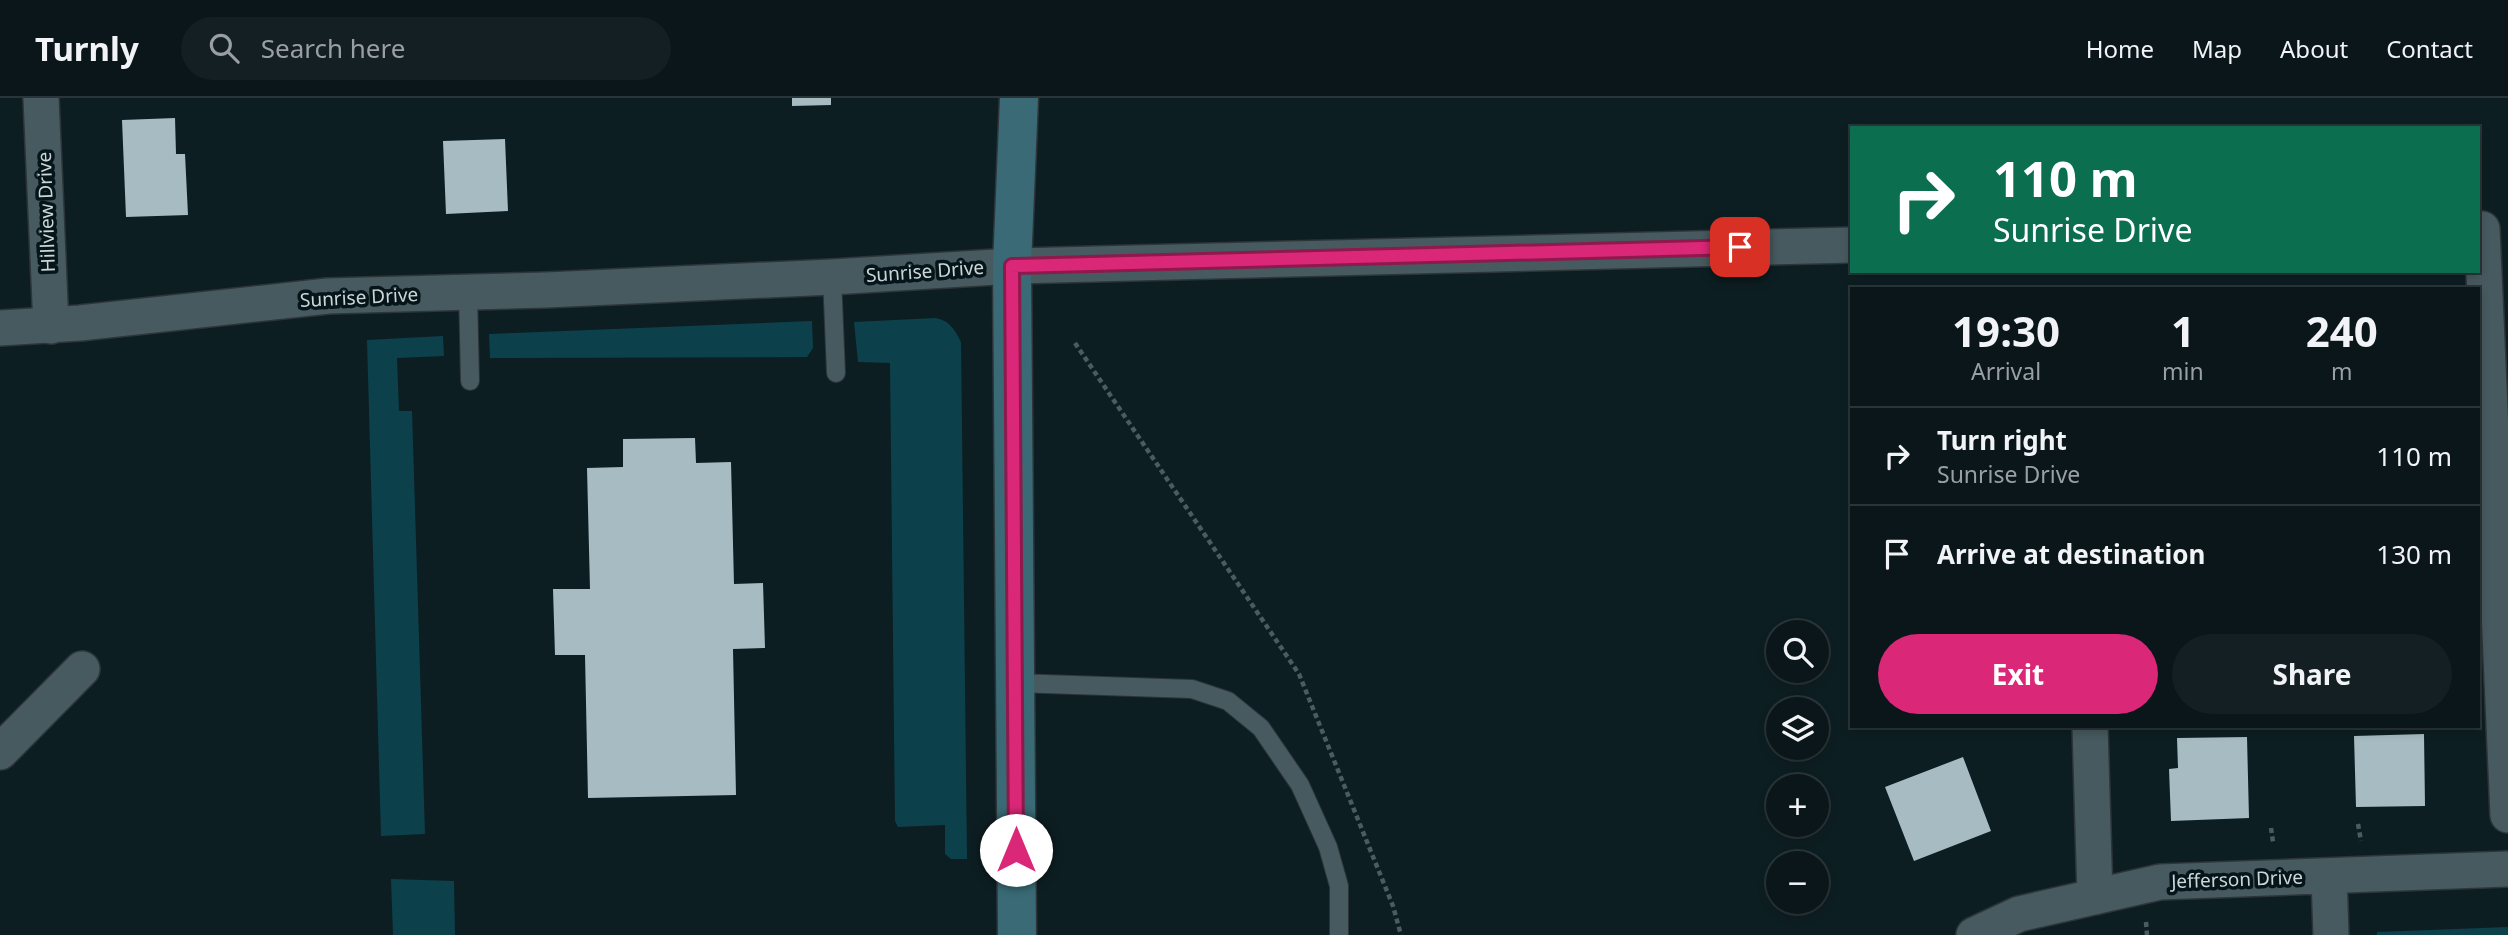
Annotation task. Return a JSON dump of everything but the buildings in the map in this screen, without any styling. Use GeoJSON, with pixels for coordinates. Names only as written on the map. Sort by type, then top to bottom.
{"type":"FeatureCollection","features":[{"type":"Feature","properties":{"kind":"street","name":"Hillview Drive"},"geometry":{"type":"LineString","coordinates":[[41,98],[51,326]]}},
{"type":"Feature","properties":{"kind":"street"},"geometry":{"type":"LineString","coordinates":[[1017,935],[1012,266],[1019,98]]}},
{"type":"Feature","properties":{"kind":"street"},"geometry":{"type":"LineString","coordinates":[[2489,228],[2508,815]]}},
{"type":"Feature","properties":{"kind":"street","name":"Sunrise Drive"},"geometry":{"type":"LineString","coordinates":[[0,328],[51,326],[328,296],[832,277],[1012,266],[1850,244]]}},
{"type":"Feature","properties":{"kind":"street"},"geometry":{"type":"LineString","coordinates":[[0,752],[82,669]]}},
{"type":"Feature","properties":{"kind":"street"},"geometry":{"type":"LineString","coordinates":[[2090,728],[2095,897]]}},
{"type":"Feature","properties":{"kind":"street","name":"Jefferson Drive"},"geometry":{"type":"LineString","coordinates":[[1974,935],[2019,914],[2160,882],[2508,869]]}},
{"type":"Feature","properties":{"kind":"street"},"geometry":{"type":"LineString","coordinates":[[2329,876],[2331,935]]}},
{"type":"Feature","properties":{"kind":"lane"},"geometry":{"type":"LineString","coordinates":[[832,277],[836,373]]}},
{"type":"Feature","properties":{"kind":"lane"},"geometry":{"type":"LineString","coordinates":[[468,292],[470,381]]}},
{"type":"Feature","properties":{"kind":"lane"},"geometry":{"type":"LineString","coordinates":[[1014,683],[1192,689],[1228,701],[1261,728],[1300,785],[1328,847],[1339,886],[1339,935]]}},
{"type":"Feature","properties":{"kind":"path"},"geometry":{"type":"LineString","coordinates":[[1075,343],[1299,674],[1393,906],[1401,935]]}},
{"type":"Feature","properties":{"kind":"path"},"geometry":{"type":"LineString","coordinates":[[2358,824],[2361,842]]}},
{"type":"Feature","properties":{"kind":"path"},"geometry":{"type":"LineString","coordinates":[[2271,828],[2273,842]]}},
{"type":"Feature","properties":{"kind":"path"},"geometry":{"type":"LineString","coordinates":[[2146,921],[2147,935]]}},
{"type":"Feature","properties":{"kind":"shaded area"},"geometry":{"type":"Polygon","coordinates":[[[936,318],[945,321],[961,342],[967,859],[951,859],[945,854],[945,825],[898,827],[895,821],[890,363],[858,362],[854,322],[936,318]]]}},
{"type":"Feature","properties":{"kind":"shaded area"},"geometry":{"type":"Polygon","coordinates":[[[812,321],[813,348],[807,357],[490,358],[489,334],[812,321]]]}},
{"type":"Feature","properties":{"kind":"shaded area"},"geometry":{"type":"Polygon","coordinates":[[[443,336],[444,356],[397,358],[399,411],[412,411],[425,834],[381,836],[367,340],[443,336]]]}},
{"type":"Feature","properties":{"kind":"shaded area"},"geometry":{"type":"Polygon","coordinates":[[[391,879],[454,881],[455,935],[393,935],[391,879]]]}},
{"type":"Feature","properties":{"kind":"shaded area"},"geometry":{"type":"Polygon","coordinates":[[[2508,927],[2508,935],[2377,935],[2377,932],[2508,927]]]}},
{"type":"Feature","properties":{"kind":"route"},"geometry":{"type":"LineString","coordinates":[[1016,850],[1012,266],[1740,247]]}}]}
